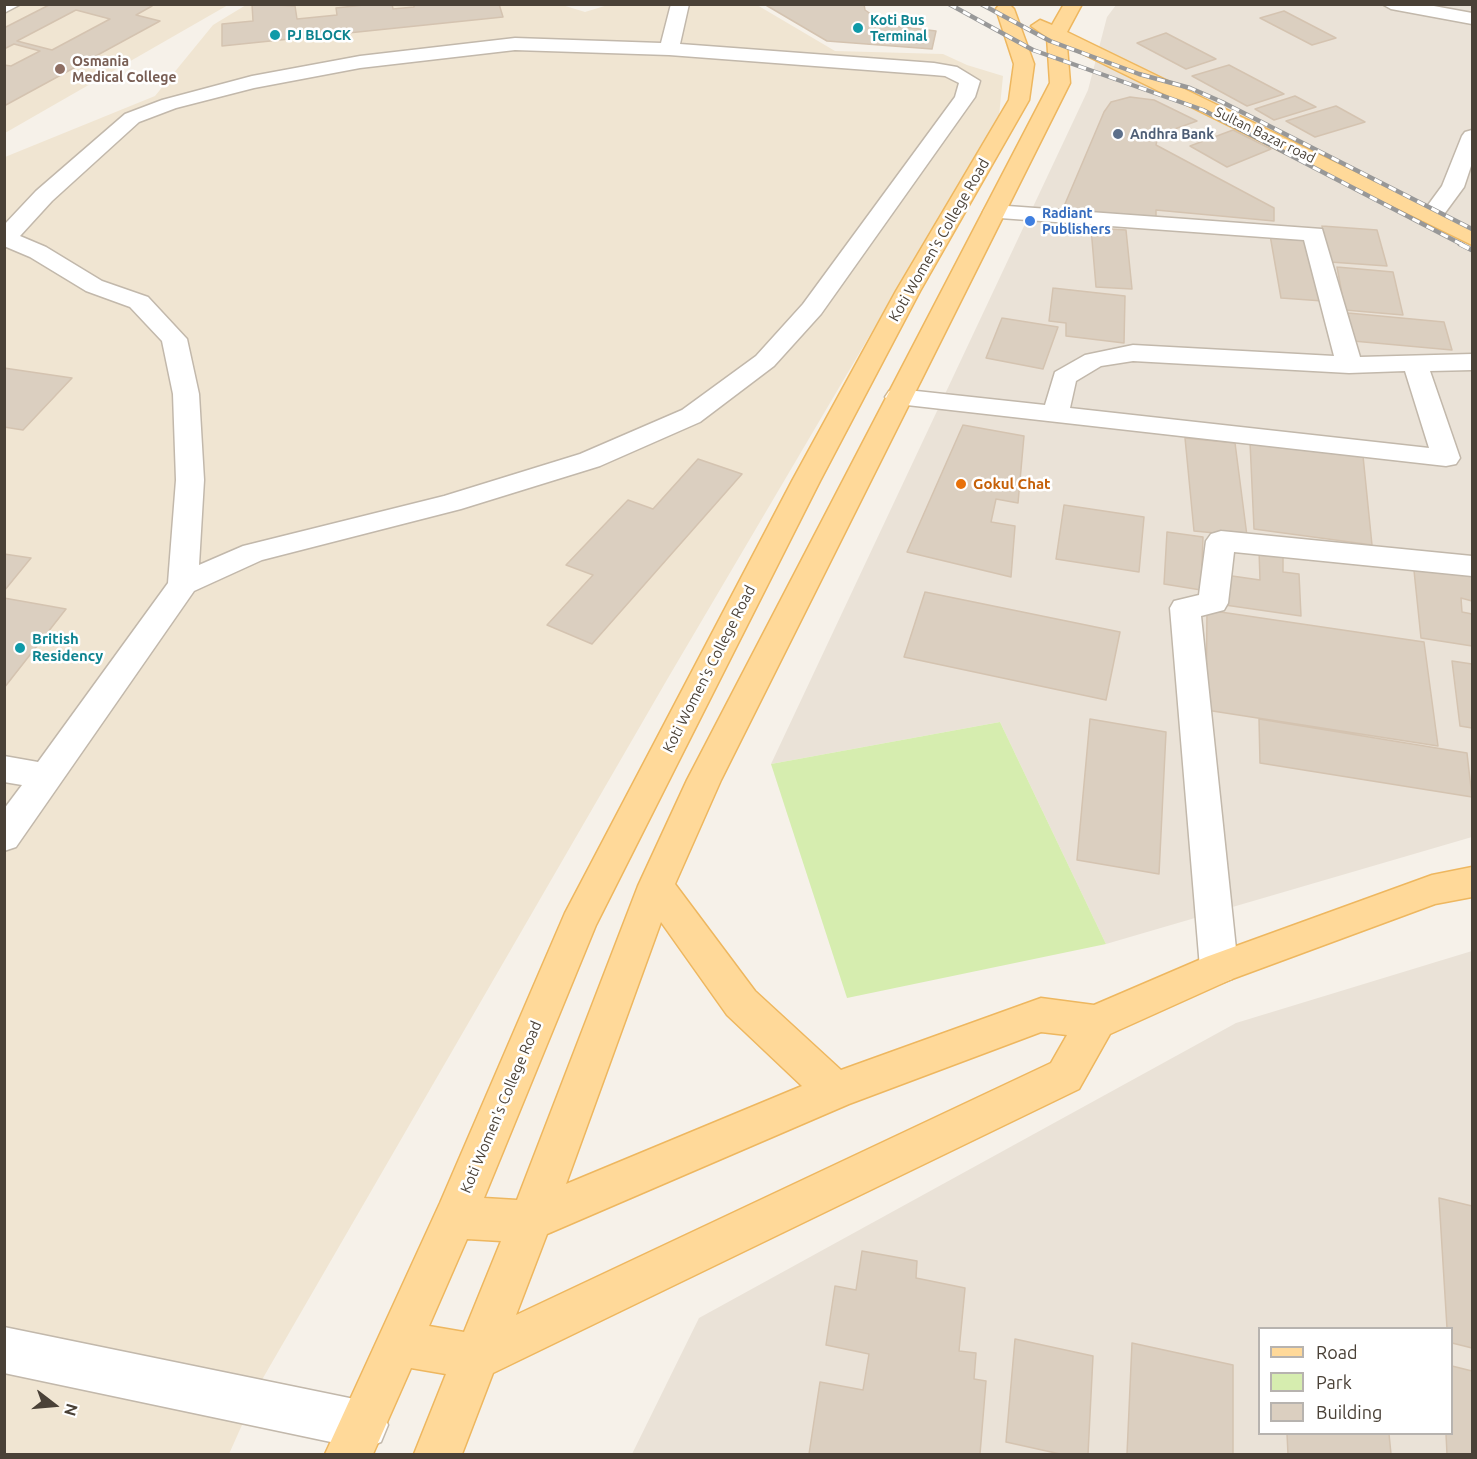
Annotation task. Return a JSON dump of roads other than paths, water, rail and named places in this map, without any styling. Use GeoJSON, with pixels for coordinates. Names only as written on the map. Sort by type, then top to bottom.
{"type":"FeatureCollection","features":[{"type":"Feature","properties":{"kind":"main road"},"geometry":{"type":"LineString","coordinates":[[439,1454],[528,1221],[570,1121],[656,886],[704,780],[1060,83],[1056,34],[1073,4]]}},
{"type":"Feature","properties":{"kind":"main road","name":"Sultan Bazar road"},"geometry":{"type":"LineString","coordinates":[[1001,7],[1473,238]]}},
{"type":"Feature","properties":{"kind":"main road","name":"Koti Women's College Road"},"geometry":{"type":"LineString","coordinates":[[356,1440],[455,1218],[578,924],[817,460],[908,291],[1019,100],[1024,64],[1001,7]]}},
{"type":"Feature","properties":{"kind":"main road"},"geometry":{"type":"LineString","coordinates":[[455,1218],[528,1221],[835,1090],[1041,1015],[1096,1022],[1219,968],[1432,890],[1473,882]]}},
{"type":"Feature","properties":{"kind":"main road"},"geometry":{"type":"LineString","coordinates":[[656,886],[741,1003],[835,1090]]}},
{"type":"Feature","properties":{"kind":"main road"},"geometry":{"type":"LineString","coordinates":[[400,1343],[476,1356],[1065,1076],[1096,1022]]}},
{"type":"Feature","properties":{"kind":"street"},"geometry":{"type":"LineString","coordinates":[[4,8],[12,4]]}},
{"type":"Feature","properties":{"kind":"street"},"geometry":{"type":"LineString","coordinates":[[669,49],[680,4]]}},
{"type":"Feature","properties":{"kind":"street"},"geometry":{"type":"LineString","coordinates":[[1390,4],[1473,19]]}},
{"type":"Feature","properties":{"kind":"street"},"geometry":{"type":"LineString","coordinates":[[4,837],[183,584],[253,553],[451,503],[590,460],[690,416],[765,361],[812,309],[965,97],[970,81],[950,71],[934,69],[669,49],[515,44],[432,52],[252,82],[169,104],[132,118],[44,196],[5,238],[38,252],[94,286],[139,302],[174,339],[186,394],[190,480],[183,584]]}},
{"type":"Feature","properties":{"kind":"street"},"geometry":{"type":"LineString","coordinates":[[1431,216],[1448,194],[1473,136]]}},
{"type":"Feature","properties":{"kind":"street"},"geometry":{"type":"LineString","coordinates":[[1448,194],[1473,199]]}},
{"type":"Feature","properties":{"kind":"street"},"geometry":{"type":"LineString","coordinates":[[994,212],[1314,234],[1349,365]]}},
{"type":"Feature","properties":{"kind":"street"},"geometry":{"type":"LineString","coordinates":[[1056,414],[1065,377],[1094,360],[1133,353],[1349,365],[1473,362]]}},
{"type":"Feature","properties":{"kind":"street"},"geometry":{"type":"LineString","coordinates":[[898,397],[1446,458],[1414,364]]}},
{"type":"Feature","properties":{"kind":"street"},"geometry":{"type":"LineString","coordinates":[[1219,968],[1185,608],[1213,603],[1221,541],[1473,566]]}},
{"type":"Feature","properties":{"kind":"street"},"geometry":{"type":"LineString","coordinates":[[4,770],[47,777]]}},
{"type":"Feature","properties":{"kind":"street"},"geometry":{"type":"LineString","coordinates":[[4,1350],[356,1440]]}},
{"type":"Feature","properties":{"kind":"railway"},"geometry":{"type":"LineString","coordinates":[[949,4],[1033,50],[1203,110],[1463,245]]}},
{"type":"Feature","properties":{"kind":"railway"},"geometry":{"type":"LineString","coordinates":[[981,4],[1050,41],[1139,74],[1190,88],[1222,102],[1472,229]]}},
{"type":"Feature","properties":{"kind":"railway"},"geometry":{"type":"LineString","coordinates":[[1460,244],[1472,250]]}},
{"type":"Feature","properties":{"kind":"place","name":"Koti Bus Terminal"},"geometry":{"type":"Point","coordinates":[858,28]}},
{"type":"Feature","properties":{"kind":"place","name":"PJ BLOCK"},"geometry":{"type":"Point","coordinates":[275,35]}},
{"type":"Feature","properties":{"kind":"place","name":"Osmania Medical College"},"geometry":{"type":"Point","coordinates":[60,69]}},
{"type":"Feature","properties":{"kind":"place","name":"Andhra Bank"},"geometry":{"type":"Point","coordinates":[1118,134]}},
{"type":"Feature","properties":{"kind":"place","name":"Radiant Publishers"},"geometry":{"type":"Point","coordinates":[1030,221]}},
{"type":"Feature","properties":{"kind":"place","name":"Gokul Chat"},"geometry":{"type":"Point","coordinates":[961,484]}},
{"type":"Feature","properties":{"kind":"place","name":"British Residency"},"geometry":{"type":"Point","coordinates":[20,648]}}]}
